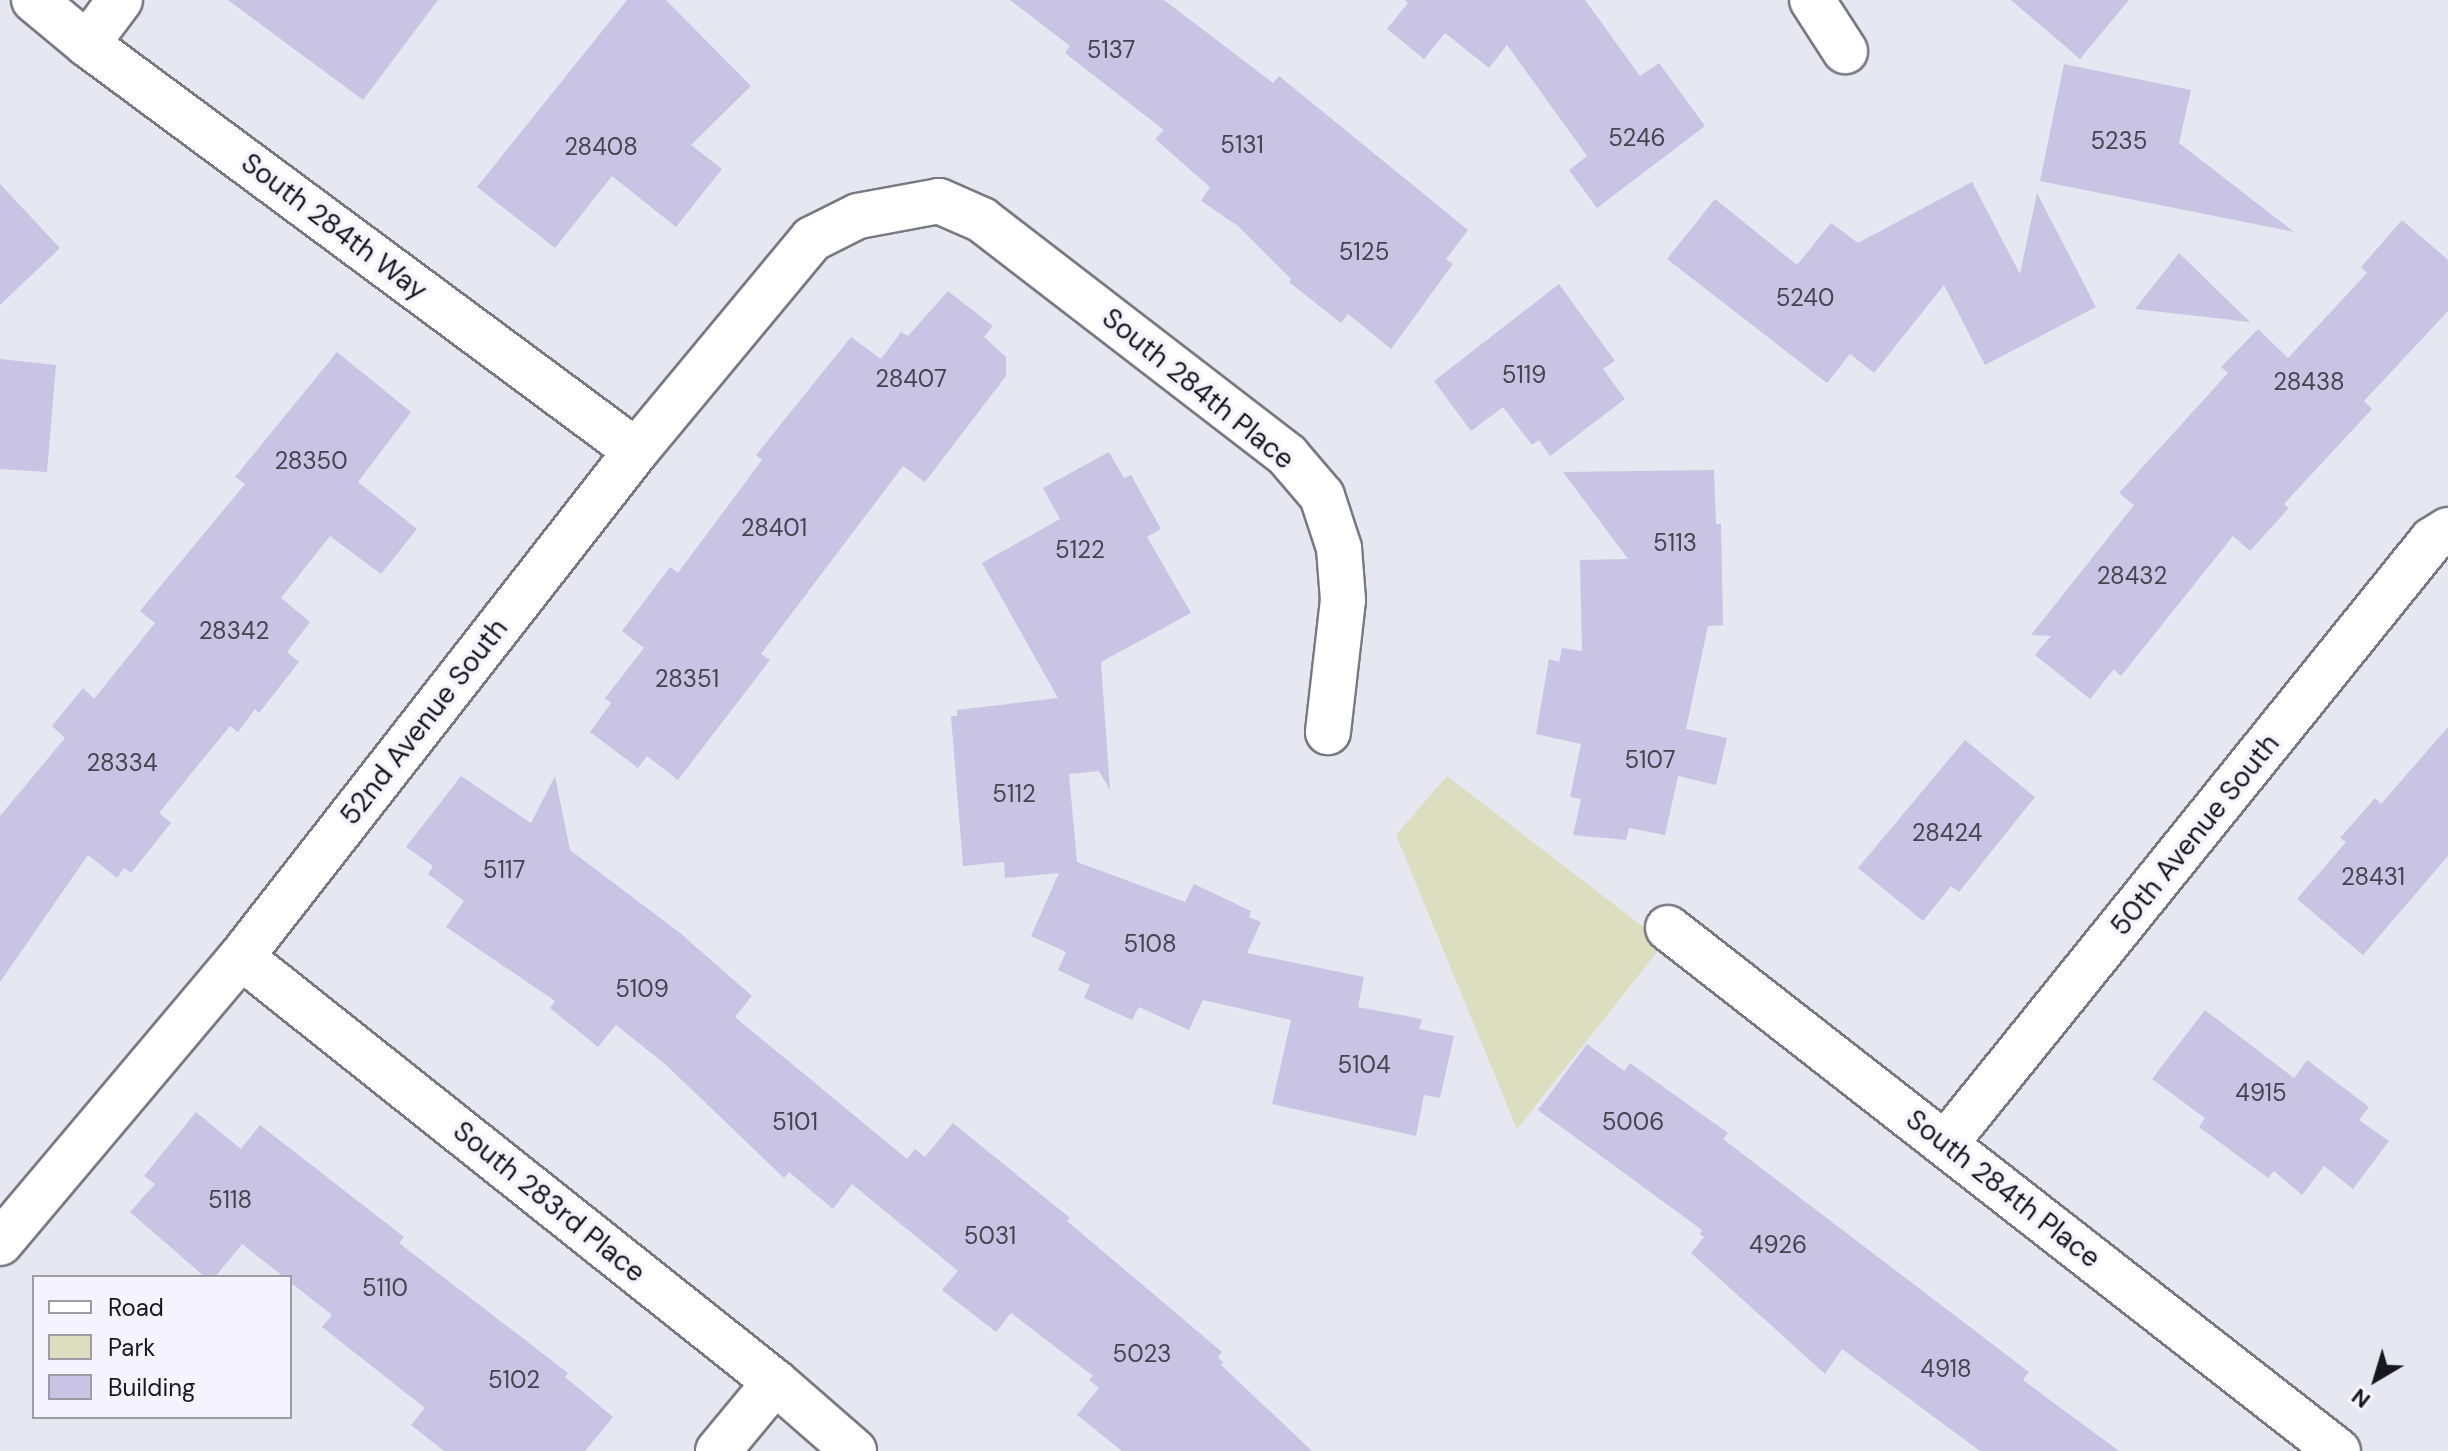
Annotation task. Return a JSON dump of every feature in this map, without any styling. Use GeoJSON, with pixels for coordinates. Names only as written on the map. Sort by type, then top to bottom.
{"type":"FeatureCollection","features":[{"type":"Feature","properties":{"kind":"street","name":"South 284th Way"},"geometry":{"type":"LineString","coordinates":[[34,0],[87,44],[636,451]]}},
{"type":"Feature","properties":{"kind":"street"},"geometry":{"type":"LineString","coordinates":[[87,44],[120,0]]}},
{"type":"Feature","properties":{"kind":"street"},"geometry":{"type":"LineString","coordinates":[[1812,0],[1845,51]]}},
{"type":"Feature","properties":{"kind":"street","name":"South 284th Place"},"geometry":{"type":"LineString","coordinates":[[858,216],[939,201],[982,220],[1287,455],[1322,496],[1339,548],[1343,600],[1328,732]]}},
{"type":"Feature","properties":{"kind":"street","name":"52nd Avenue South"},"geometry":{"type":"LineString","coordinates":[[0,1243],[241,957],[636,451],[812,239],[858,216]]}},
{"type":"Feature","properties":{"kind":"street","name":"50th Avenue South"},"geometry":{"type":"LineString","coordinates":[[1945,1144],[2432,540],[2448,530]]}},
{"type":"Feature","properties":{"kind":"street","name":"South 284th Place"},"geometry":{"type":"LineString","coordinates":[[1668,928],[2338,1451]]}},
{"type":"Feature","properties":{"kind":"street","name":"South 283rd Place"},"geometry":{"type":"LineString","coordinates":[[241,957],[775,1382],[854,1451]]}},
{"type":"Feature","properties":{"kind":"street"},"geometry":{"type":"LineString","coordinates":[[718,1451],[775,1382]]}},
{"type":"Feature","properties":{"kind":"green space"},"geometry":{"type":"Polygon","coordinates":[[[1447,776],[1664,943],[1517,1129],[1396,835],[1447,776]]]}},
{"type":"Feature","properties":{"kind":"building"},"geometry":{"type":"Polygon","coordinates":[[[228,0],[438,0],[363,100],[228,0]]]}},
{"type":"Feature","properties":{"kind":"building"},"geometry":{"type":"Polygon","coordinates":[[[627,0],[666,0],[751,86],[691,145],[722,169],[676,227],[612,176],[555,248],[477,187],[627,0]]]}},
{"type":"Feature","properties":{"kind":"building"},"geometry":{"type":"Polygon","coordinates":[[[1010,0],[1164,0],[1273,83],[1279,76],[1468,230],[1446,259],[1453,264],[1391,349],[1348,314],[1341,323],[1289,282],[1291,279],[1238,226],[1201,201],[1210,187],[1155,139],[1164,130],[1065,53],[1070,46],[1010,0]]]}},
{"type":"Feature","properties":{"kind":"building"},"geometry":{"type":"Polygon","coordinates":[[[1405,0],[1585,0],[1640,76],[1659,63],[1705,126],[1597,208],[1569,170],[1587,156],[1507,45],[1489,68],[1445,33],[1424,59],[1387,29],[1408,3],[1405,0]]]}},
{"type":"Feature","properties":{"kind":"building"},"geometry":{"type":"Polygon","coordinates":[[[2011,0],[2129,0],[2080,59],[2011,0]]]}},
{"type":"Feature","properties":{"kind":"building"},"geometry":{"type":"Polygon","coordinates":[[[2064,64],[2191,90],[2179,143],[2294,232],[2040,181],[2064,64]]]}},
{"type":"Feature","properties":{"kind":"building"},"geometry":{"type":"Polygon","coordinates":[[[1972,182],[2020,274],[2037,193],[2096,307],[1985,365],[1944,285],[1874,373],[1850,354],[1827,383],[1667,259],[1715,199],[1797,265],[1831,223],[1858,243],[1972,182]]]}},
{"type":"Feature","properties":{"kind":"building"},"geometry":{"type":"Polygon","coordinates":[[[0,184],[60,248],[0,305],[0,184]]]}},
{"type":"Feature","properties":{"kind":"building"},"geometry":{"type":"Polygon","coordinates":[[[2402,220],[2448,260],[2448,311],[2364,401],[2372,409],[2284,504],[2289,508],[2250,551],[2233,536],[2121,676],[2114,669],[2090,699],[2035,655],[2051,636],[2031,635],[2134,505],[2119,493],[2228,373],[2221,367],[2258,329],[2288,358],[2367,273],[2361,267],[2402,220]]]}},
{"type":"Feature","properties":{"kind":"building"},"geometry":{"type":"Polygon","coordinates":[[[2179,253],[2250,322],[2135,309],[2179,253]]]}},
{"type":"Feature","properties":{"kind":"building"},"geometry":{"type":"Polygon","coordinates":[[[1559,284],[1615,361],[1603,369],[1625,399],[1550,456],[1539,440],[1532,445],[1503,407],[1471,431],[1434,381],[1559,284]]]}},
{"type":"Feature","properties":{"kind":"building"},"geometry":{"type":"Polygon","coordinates":[[[948,291],[993,326],[984,337],[1006,357],[1006,376],[925,482],[903,466],[761,654],[770,660],[678,780],[647,756],[638,768],[590,732],[611,703],[605,698],[644,648],[622,631],[670,567],[678,573],[762,460],[756,455],[851,337],[881,359],[901,332],[908,336],[948,291]]]}},
{"type":"Feature","properties":{"kind":"building"},"geometry":{"type":"Polygon","coordinates":[[[337,352],[411,412],[358,482],[417,529],[381,574],[330,536],[281,598],[310,622],[287,652],[299,662],[259,713],[255,709],[238,732],[230,726],[159,813],[171,823],[131,873],[124,868],[117,878],[88,855],[0,982],[0,816],[65,738],[52,726],[83,688],[94,699],[155,623],[140,611],[245,484],[235,477],[337,352]]]}},
{"type":"Feature","properties":{"kind":"building"},"geometry":{"type":"Polygon","coordinates":[[[0,359],[56,365],[47,472],[0,469],[0,359]]]}},
{"type":"Feature","properties":{"kind":"building"},"geometry":{"type":"Polygon","coordinates":[[[1109,452],[1124,478],[1131,475],[1161,529],[1147,537],[1191,613],[1101,662],[1110,790],[1099,771],[1069,774],[1077,862],[1185,902],[1194,884],[1251,911],[1249,917],[1261,922],[1247,953],[1364,977],[1358,1007],[1422,1019],[1419,1029],[1454,1036],[1440,1098],[1424,1095],[1416,1136],[1272,1104],[1291,1020],[1203,1000],[1189,1030],[1139,1007],[1132,1020],[1084,998],[1090,985],[1058,970],[1066,952],[1031,936],[1059,873],[1005,878],[1004,862],[963,866],[951,716],[957,716],[957,710],[1058,698],[982,563],[1060,519],[1043,488],[1109,452]]]}},
{"type":"Feature","properties":{"kind":"building"},"geometry":{"type":"Polygon","coordinates":[[[1714,470],[1716,524],[1721,524],[1723,625],[1708,626],[1686,729],[1727,738],[1716,785],[1678,776],[1665,835],[1629,828],[1626,840],[1573,835],[1581,799],[1570,797],[1581,744],[1536,734],[1549,659],[1559,662],[1562,648],[1582,651],[1580,560],[1628,559],[1563,472],[1714,470]]]}},
{"type":"Feature","properties":{"kind":"building"},"geometry":{"type":"Polygon","coordinates":[[[2448,727],[2448,856],[2363,955],[2297,899],[2346,842],[2340,838],[2375,798],[2381,804],[2448,727]]]}},
{"type":"Feature","properties":{"kind":"building"},"geometry":{"type":"Polygon","coordinates":[[[1965,740],[2035,797],[1959,892],[1951,886],[1923,921],[1858,868],[1965,740]]]}},
{"type":"Feature","properties":{"kind":"building"},"geometry":{"type":"Polygon","coordinates":[[[461,776],[531,823],[555,776],[570,850],[680,933],[752,996],[735,1017],[907,1159],[915,1149],[925,1157],[953,1123],[1070,1218],[1067,1221],[1222,1352],[1218,1357],[1223,1362],[1221,1365],[1312,1451],[1122,1451],[1077,1415],[1099,1388],[1089,1380],[1093,1376],[1011,1313],[996,1332],[942,1290],[958,1271],[852,1184],[833,1209],[789,1172],[784,1178],[665,1064],[616,1025],[598,1047],[550,1008],[555,1001],[446,927],[464,901],[428,874],[433,866],[406,847],[461,776]]]}},
{"type":"Feature","properties":{"kind":"building"},"geometry":{"type":"Polygon","coordinates":[[[2205,1010],[2294,1078],[2307,1060],[2369,1107],[2359,1120],[2389,1141],[2353,1189],[2324,1166],[2302,1195],[2274,1171],[2268,1178],[2199,1127],[2205,1118],[2152,1079],[2205,1010]]]}},
{"type":"Feature","properties":{"kind":"building"},"geometry":{"type":"Polygon","coordinates":[[[1587,1044],[1624,1071],[1630,1063],[1728,1133],[1723,1139],[2029,1372],[2023,1380],[2119,1451],[1980,1451],[1842,1349],[1825,1374],[1691,1253],[1704,1237],[1700,1234],[1702,1230],[1538,1110],[1587,1044]]]}},
{"type":"Feature","properties":{"kind":"building"},"geometry":{"type":"Polygon","coordinates":[[[196,1112],[241,1149],[260,1125],[404,1237],[399,1243],[568,1373],[565,1377],[613,1417],[585,1451],[444,1451],[411,1425],[425,1408],[322,1327],[332,1315],[292,1284],[292,1275],[281,1275],[242,1244],[217,1275],[203,1275],[130,1212],[155,1184],[144,1176],[196,1112]]]}}]}
